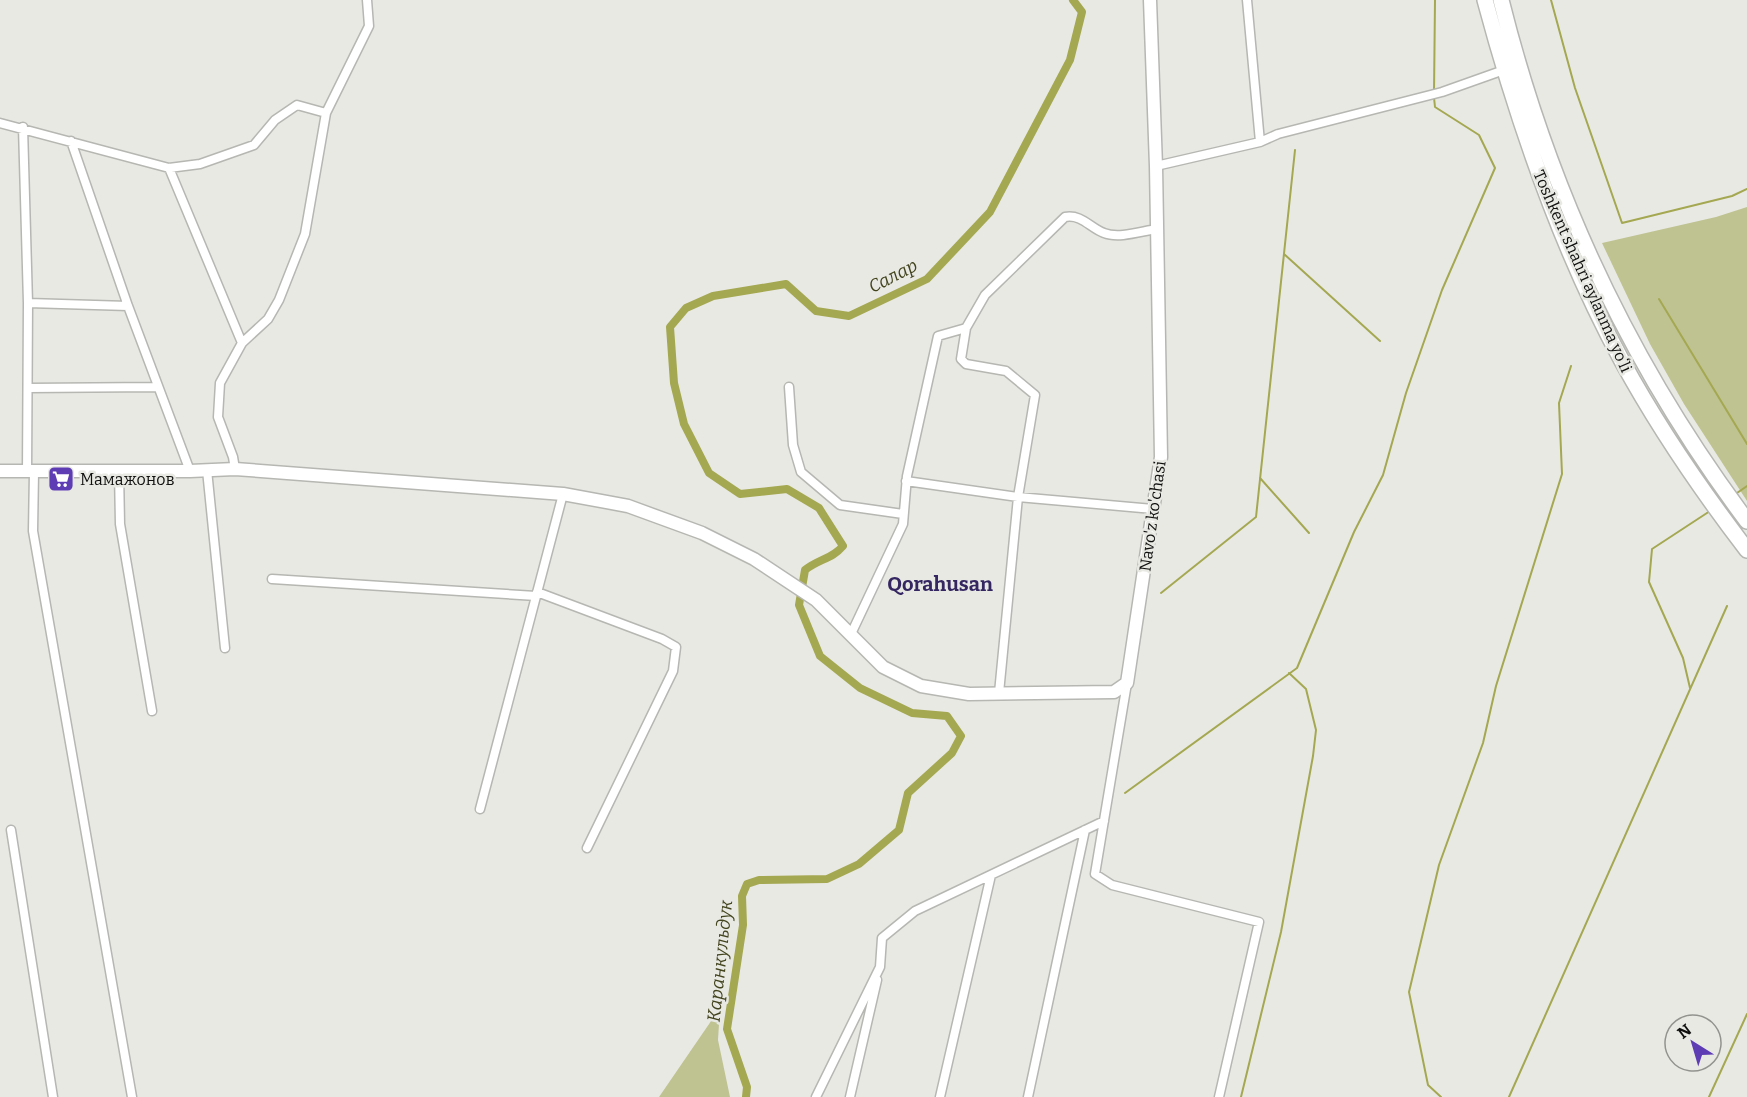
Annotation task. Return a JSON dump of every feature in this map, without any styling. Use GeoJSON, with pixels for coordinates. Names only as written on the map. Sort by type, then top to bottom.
{"type":"FeatureCollection","features":[{"type":"Feature","properties":{"kind":"highway","name":"Toshkent shahri aylanma yoʻli"},"geometry":{"type":"LineString","coordinates":[[1485,0],[1504,70],[1539,174],[1602,319],[1641,394],[1707,496],[1747,550]]}},
{"type":"Feature","properties":{"kind":"highway","name":"Toshkent shahri aylanma yoʻli"},"geometry":{"type":"LineString","coordinates":[[1501,0],[1539,134],[1594,267],[1640,359],[1720,486],[1747,521]]}},
{"type":"Feature","properties":{"kind":"street"},"geometry":{"type":"LineString","coordinates":[[235,468],[216,406],[220,383],[242,343],[268,319],[279,300],[305,234],[326,113],[369,26],[368,0]]}},
{"type":"Feature","properties":{"kind":"street","name":"Navo'z ko'chasi"},"geometry":{"type":"LineString","coordinates":[[1127,682],[1161,457],[1156,166],[1150,0]]}},
{"type":"Feature","properties":{"kind":"street"},"geometry":{"type":"LineString","coordinates":[[1247,0],[1260,142]]}},
{"type":"Feature","properties":{"kind":"street"},"geometry":{"type":"LineString","coordinates":[[1156,166],[1260,142],[1278,134],[1442,92],[1504,70]]}},
{"type":"Feature","properties":{"kind":"street"},"geometry":{"type":"LineString","coordinates":[[0,123],[23,127],[169,168],[200,164],[254,145],[275,120],[297,105],[326,113]]}},
{"type":"Feature","properties":{"kind":"street"},"geometry":{"type":"LineString","coordinates":[[23,127],[33,531],[132,1097]]}},
{"type":"Feature","properties":{"kind":"street"},"geometry":{"type":"LineString","coordinates":[[72,141],[128,306],[190,471]]}},
{"type":"Feature","properties":{"kind":"street"},"geometry":{"type":"LineString","coordinates":[[169,168],[242,343]]}},
{"type":"Feature","properties":{"kind":"street"},"geometry":{"type":"LineString","coordinates":[[999,693],[1018,497],[1035,395],[1006,371],[966,364],[961,359],[966,328],[985,295],[1065,217],[1081,219],[1104,233],[1112,235],[1157,229]]}},
{"type":"Feature","properties":{"kind":"street"},"geometry":{"type":"LineString","coordinates":[[28,303],[128,306]]}},
{"type":"Feature","properties":{"kind":"street"},"geometry":{"type":"LineString","coordinates":[[851,634],[903,524],[906,481],[935,342],[942,334],[966,328]]}},
{"type":"Feature","properties":{"kind":"street"},"geometry":{"type":"LineString","coordinates":[[28,388],[158,387]]}},
{"type":"Feature","properties":{"kind":"street"},"geometry":{"type":"LineString","coordinates":[[789,387],[793,445],[801,472],[840,505],[903,514]]}},
{"type":"Feature","properties":{"kind":"street"},"geometry":{"type":"LineString","coordinates":[[0,471],[119,472],[235,468],[563,494],[628,506],[729,545],[789,581],[816,600],[884,668],[921,686],[969,694],[1114,692],[1127,682]]}},
{"type":"Feature","properties":{"kind":"street"},"geometry":{"type":"LineString","coordinates":[[207,470],[225,648]]}},
{"type":"Feature","properties":{"kind":"street"},"geometry":{"type":"LineString","coordinates":[[119,472],[120,524],[152,711]]}},
{"type":"Feature","properties":{"kind":"street"},"geometry":{"type":"LineString","coordinates":[[906,481],[1018,497],[1153,509]]}},
{"type":"Feature","properties":{"kind":"street"},"geometry":{"type":"LineString","coordinates":[[480,810],[563,494]]}},
{"type":"Feature","properties":{"kind":"street"},"geometry":{"type":"LineString","coordinates":[[272,579],[537,594],[662,639],[676,647],[673,671],[587,848]]}},
{"type":"Feature","properties":{"kind":"street"},"geometry":{"type":"LineString","coordinates":[[1127,682],[1095,874],[1112,885],[1259,922],[1220,1097]]}},
{"type":"Feature","properties":{"kind":"street"},"geometry":{"type":"LineString","coordinates":[[1114,692],[1123,706]]}},
{"type":"Feature","properties":{"kind":"street"},"geometry":{"type":"LineString","coordinates":[[850,1097],[880,967],[882,938],[915,910],[1104,821]]}},
{"type":"Feature","properties":{"kind":"street"},"geometry":{"type":"LineString","coordinates":[[11,830],[53,1097]]}},
{"type":"Feature","properties":{"kind":"street"},"geometry":{"type":"LineString","coordinates":[[1028,1097],[1085,830]]}},
{"type":"Feature","properties":{"kind":"street"},"geometry":{"type":"LineString","coordinates":[[940,1097],[991,875]]}},
{"type":"Feature","properties":{"kind":"street"},"geometry":{"type":"LineString","coordinates":[[816,1097],[880,967]]}},
{"type":"Feature","properties":{"kind":"green space"},"geometry":{"type":"Polygon","coordinates":[[[1747,207],[1747,501],[1684,404],[1650,344],[1602,243],[1716,217],[1747,207]]]}},
{"type":"Feature","properties":{"kind":"green space"},"geometry":{"type":"Polygon","coordinates":[[[720,1008],[718,1040],[730,1097],[659,1097],[720,1008]]]}},
{"type":"Feature","properties":{"kind":"waterway","name":"Каранкульдук"},"geometry":{"type":"LineString","coordinates":[[746,1097],[747,1087],[727,1029],[743,925],[742,896],[747,884],[759,880],[827,879],[859,864],[899,830],[908,793],[952,753],[961,736],[947,716],[912,713],[860,688],[820,656],[799,605],[805,570],[834,554],[843,546],[819,508],[787,489],[740,494],[709,473],[684,424],[674,383],[670,327],[686,308],[713,296],[786,284],[816,311],[849,316],[927,279],[990,212],[1070,60],[1082,12],[1073,0]]}},
{"type":"Feature","properties":{"kind":"waterway"},"geometry":{"type":"LineString","coordinates":[[1434,92],[1435,0]]}},
{"type":"Feature","properties":{"kind":"waterway"},"geometry":{"type":"LineString","coordinates":[[1551,0],[1575,88],[1622,223],[1732,196],[1747,189]]}},
{"type":"Feature","properties":{"kind":"waterway"},"geometry":{"type":"LineString","coordinates":[[1125,793],[1297,668],[1354,532],[1383,475],[1406,393],[1442,290],[1495,168],[1479,135],[1435,107],[1434,98]]}},
{"type":"Feature","properties":{"kind":"waterway"},"geometry":{"type":"LineString","coordinates":[[1161,593],[1256,517],[1295,150]]}},
{"type":"Feature","properties":{"kind":"waterway"},"geometry":{"type":"LineString","coordinates":[[1284,254],[1380,341]]}},
{"type":"Feature","properties":{"kind":"waterway"},"geometry":{"type":"LineString","coordinates":[[1659,299],[1747,444]]}},
{"type":"Feature","properties":{"kind":"waterway"},"geometry":{"type":"LineString","coordinates":[[1441,1097],[1428,1085],[1409,992],[1439,865],[1483,743],[1496,686],[1562,474],[1559,403],[1571,366]]}},
{"type":"Feature","properties":{"kind":"waterway"},"geometry":{"type":"LineString","coordinates":[[1260,478],[1309,533]]}},
{"type":"Feature","properties":{"kind":"waterway"},"geometry":{"type":"LineString","coordinates":[[1734,495],[1747,486]]}},
{"type":"Feature","properties":{"kind":"waterway"},"geometry":{"type":"LineString","coordinates":[[1690,688],[1683,658],[1649,582],[1652,549],[1710,511]]}},
{"type":"Feature","properties":{"kind":"waterway"},"geometry":{"type":"LineString","coordinates":[[1509,1097],[1727,606]]}},
{"type":"Feature","properties":{"kind":"waterway"},"geometry":{"type":"LineString","coordinates":[[1241,1097],[1281,932],[1316,730],[1306,689],[1289,673]]}},
{"type":"Feature","properties":{"kind":"waterway"},"geometry":{"type":"LineString","coordinates":[[1709,1097],[1747,1014]]}},
{"type":"Feature","properties":{"kind":"place","name":"Мамажонов"},"geometry":{"type":"Point","coordinates":[61,479]}},
{"type":"Feature","properties":{"kind":"district","name":"Qorahusan"},"geometry":{"type":"Point","coordinates":[940,584]}},
{"type":"Feature","properties":{"kind":"water label","name":"Салар"},"geometry":{"type":"Point","coordinates":[893,276]}}]}
